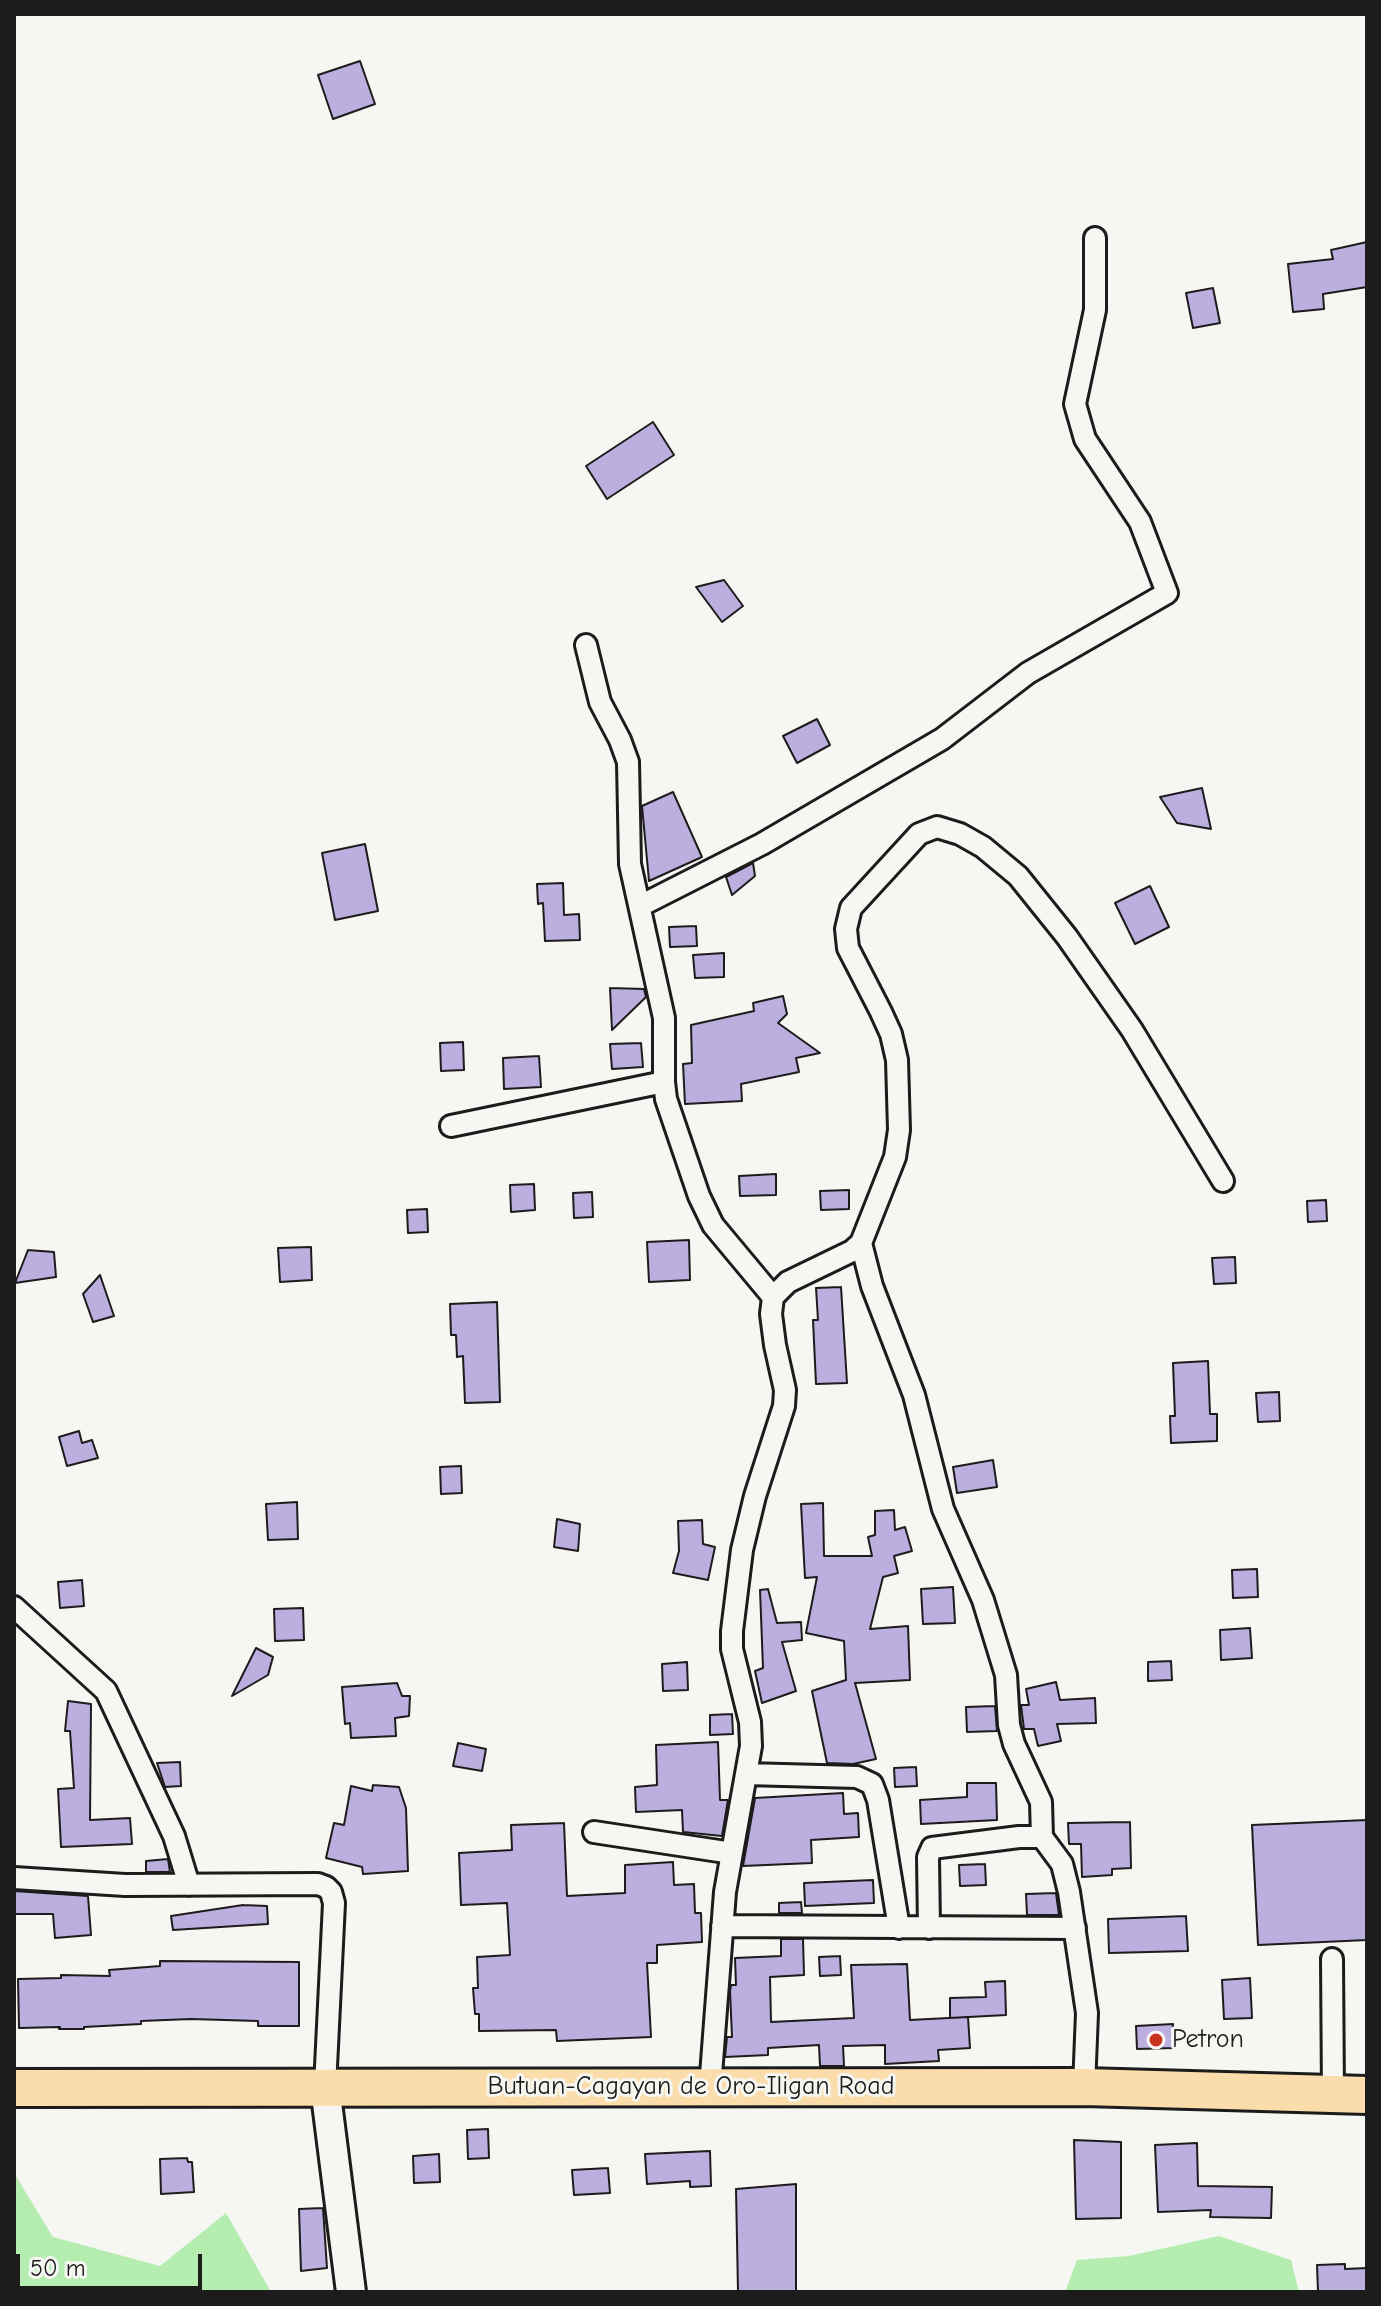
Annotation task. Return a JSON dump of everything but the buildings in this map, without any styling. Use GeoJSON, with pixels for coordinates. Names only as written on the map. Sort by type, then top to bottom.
{"type":"FeatureCollection","features":[{"type":"Feature","properties":{"kind":"highway","name":"Butuan-Cagayan de Oro-Iligan Road"},"geometry":{"type":"LineString","coordinates":[[14,2088],[622,2085],[710,2088],[1084,2087],[1350,2095]]}},
{"type":"Feature","properties":{"kind":"street"},"geometry":{"type":"LineString","coordinates":[[640,906],[762,844],[929,747],[1028,673],[1167,593],[1140,522],[1085,439],[1075,404],[1095,310],[1095,238]]}},
{"type":"Feature","properties":{"kind":"street"},"geometry":{"type":"LineString","coordinates":[[586,645],[600,702],[628,762],[630,864],[664,1018],[666,1099],[699,1196],[713,1225],[773,1297],[773,1329],[785,1390],[784,1406],[755,1496],[742,1550],[732,1631],[732,1649],[750,1722],[751,1746],[722,1926],[710,2088]]}},
{"type":"Feature","properties":{"kind":"street"},"geometry":{"type":"LineString","coordinates":[[773,1297],[788,1282],[852,1251],[861,1243],[895,1157],[899,1130],[897,1060],[891,1034],[848,948],[846,929],[851,908],[919,834],[937,827],[960,834],[983,847],[1018,876],[1045,908],[1132,1030],[1223,1181]]}},
{"type":"Feature","properties":{"kind":"street"},"geometry":{"type":"LineString","coordinates":[[451,1126],[664,1082]]}},
{"type":"Feature","properties":{"kind":"street"},"geometry":{"type":"LineString","coordinates":[[861,1243],[872,1286],[914,1395],[943,1509],[983,1600],[1006,1675],[1009,1725],[1014,1744],[1041,1802],[1042,1837],[1062,1864],[1087,2013],[1084,2087]]}},
{"type":"Feature","properties":{"kind":"street"},"geometry":{"type":"LineString","coordinates":[[14,1607],[106,1691],[174,1836],[189,1885]]}},
{"type":"Feature","properties":{"kind":"street"},"geometry":{"type":"LineString","coordinates":[[746,1774],[857,1777],[872,1784],[878,1800],[899,1928]]}},
{"type":"Feature","properties":{"kind":"street"},"geometry":{"type":"LineString","coordinates":[[594,1832],[732,1853]]}},
{"type":"Feature","properties":{"kind":"street"},"geometry":{"type":"LineString","coordinates":[[929,1928],[928,1857],[932,1848],[1042,1837]]}},
{"type":"Feature","properties":{"kind":"street"},"geometry":{"type":"LineString","coordinates":[[14,1878],[125,1885],[318,1884],[331,1892],[334,1903],[325,2087],[351,2292]]}},
{"type":"Feature","properties":{"kind":"street"},"geometry":{"type":"LineString","coordinates":[[722,1926],[1075,1928]]}},
{"type":"Feature","properties":{"kind":"street"},"geometry":{"type":"LineString","coordinates":[[1332,1959],[1350,2095]]}},
{"type":"Feature","properties":{"kind":"green space"},"geometry":{"type":"Polygon","coordinates":[[[14,2173],[53,2237],[160,2266],[226,2213],[271,2292],[14,2292],[14,2173]]]}},
{"type":"Feature","properties":{"kind":"green space"},"geometry":{"type":"Polygon","coordinates":[[[1219,2236],[1291,2260],[1299,2292],[1065,2292],[1077,2260],[1129,2256],[1219,2236]]]}},
{"type":"Feature","properties":{"kind":"place","name":"Petron"},"geometry":{"type":"Point","coordinates":[1156,2040]}}]}
